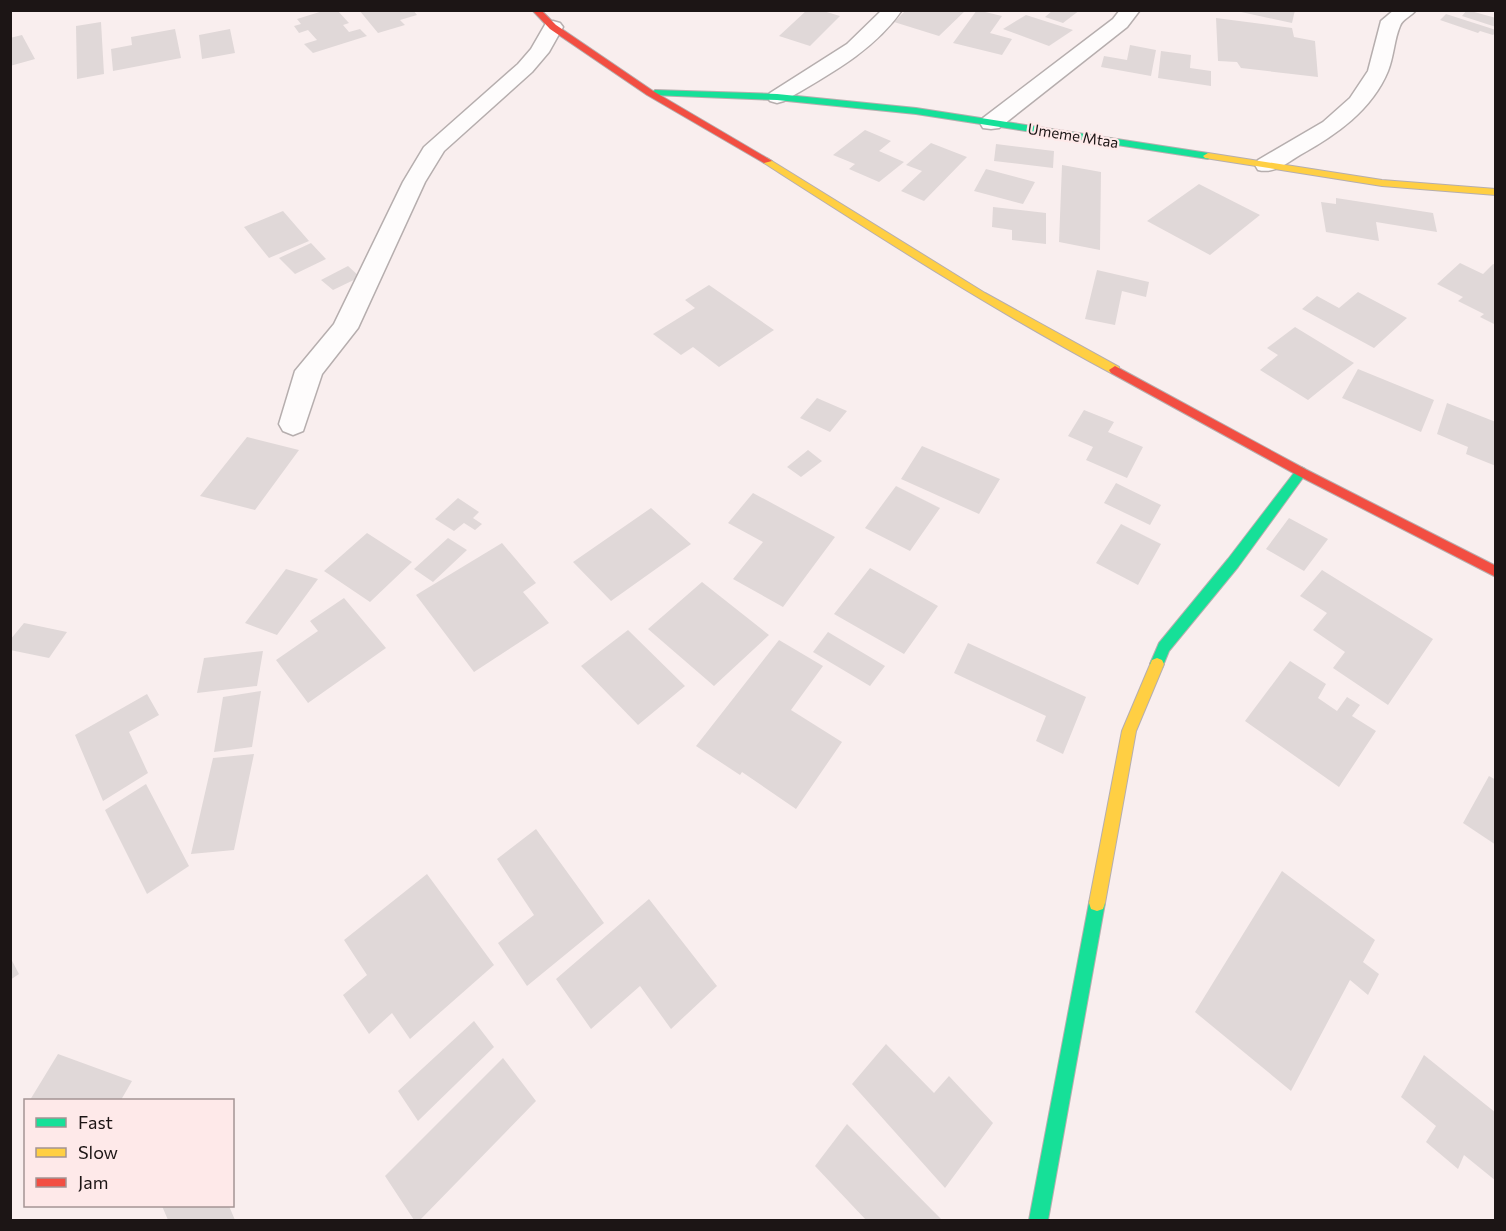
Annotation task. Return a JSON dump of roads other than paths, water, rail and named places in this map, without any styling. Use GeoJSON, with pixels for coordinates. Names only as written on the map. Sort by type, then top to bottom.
{"type":"FeatureCollection","features":[{"type":"Feature","properties":{"kind":"street"},"geometry":{"type":"LineString","coordinates":[[536,10],[553,27],[650,93],[752,152],[947,276],[1047,335],[1156,390],[1301,472],[1496,572]]}},
{"type":"Feature","properties":{"kind":"street"},"geometry":{"type":"LineString","coordinates":[[777,97],[822,70],[855,46],[881,25],[894,10]]}},
{"type":"Feature","properties":{"kind":"street"},"geometry":{"type":"LineString","coordinates":[[990,123],[1120,23],[1131,10]]}},
{"type":"Feature","properties":{"kind":"street"},"geometry":{"type":"LineString","coordinates":[[1266,165],[1337,124],[1360,100],[1378,71],[1391,21],[1407,10]]}},
{"type":"Feature","properties":{"kind":"street"},"geometry":{"type":"LineString","coordinates":[[292,424],[309,371],[345,328],[414,182],[435,147],[525,68],[539,51],[553,27]]}},
{"type":"Feature","properties":{"kind":"street","name":"Umeme Mtaa"},"geometry":{"type":"LineString","coordinates":[[650,93],[777,97],[916,111],[1382,183],[1496,192]]}},
{"type":"Feature","properties":{"kind":"street"},"geometry":{"type":"LineString","coordinates":[[1038,1221],[1129,732],[1164,647],[1233,563],[1301,472]]}}]}
